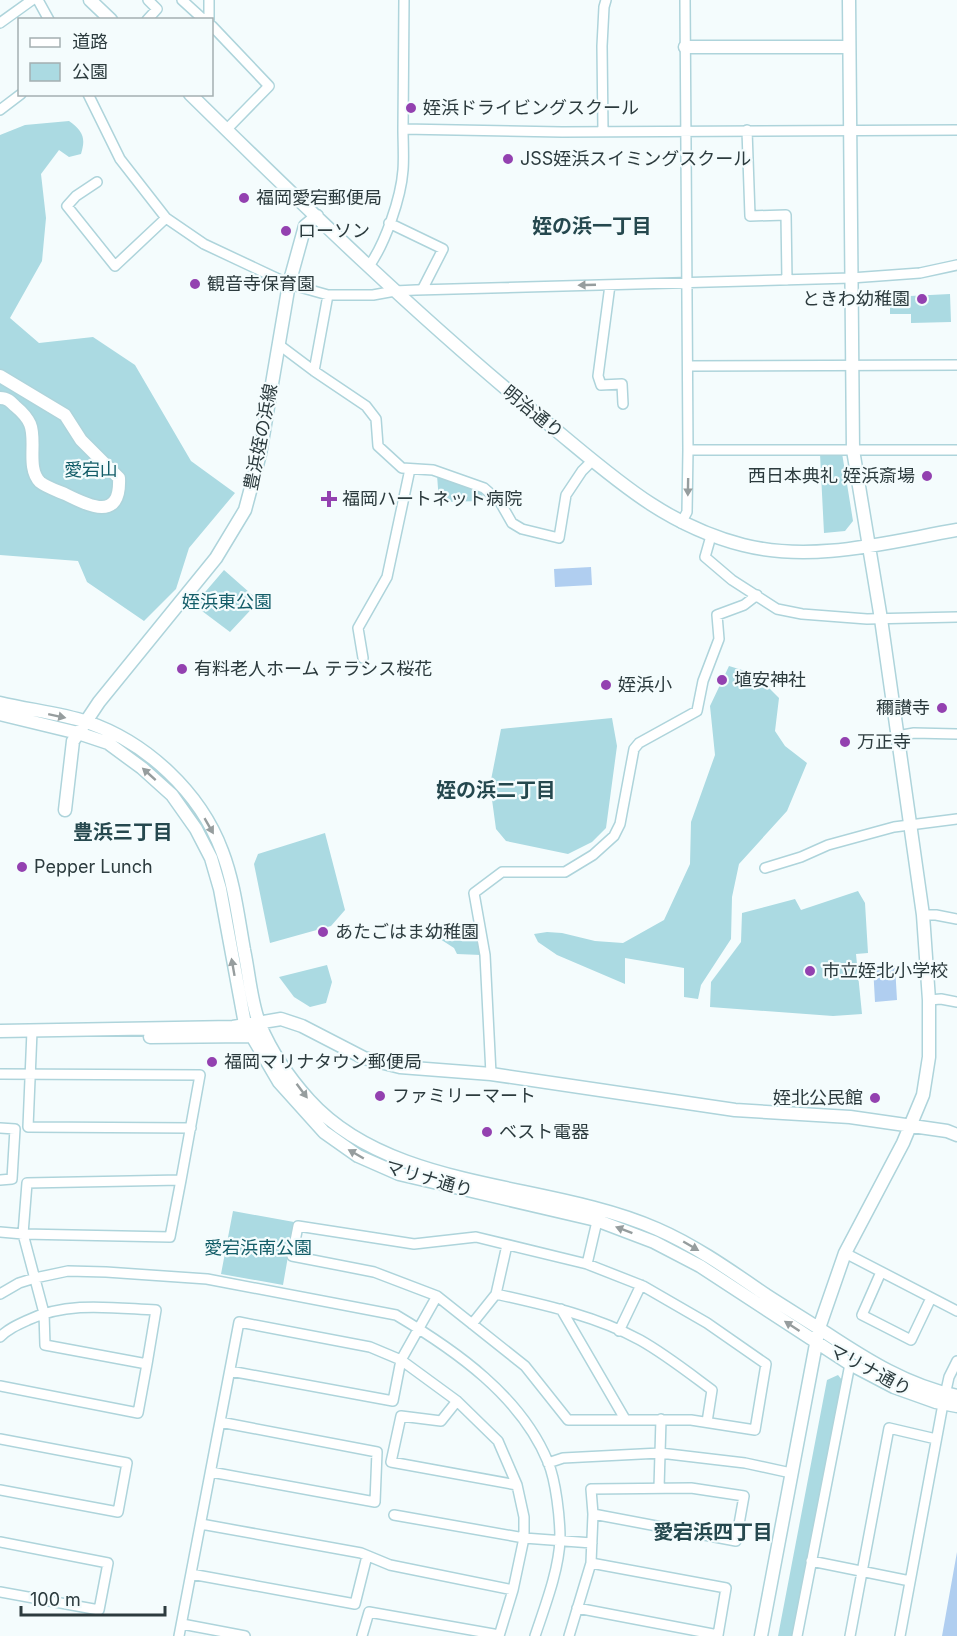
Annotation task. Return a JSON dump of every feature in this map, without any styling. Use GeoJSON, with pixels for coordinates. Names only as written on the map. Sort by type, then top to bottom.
{"type":"FeatureCollection","features":[{"type":"Feature","properties":{"kind":"street"},"geometry":{"type":"LineString","coordinates":[[0,23],[32,0]]}},
{"type":"Feature","properties":{"kind":"street"},"geometry":{"type":"LineString","coordinates":[[38,0],[48,18]]}},
{"type":"Feature","properties":{"kind":"street"},"geometry":{"type":"LineString","coordinates":[[90,0],[109,18]]}},
{"type":"Feature","properties":{"kind":"street"},"geometry":{"type":"LineString","coordinates":[[148,0],[157,9],[149,18]]}},
{"type":"Feature","properties":{"kind":"street"},"geometry":{"type":"LineString","coordinates":[[182,0],[202,18]]}},
{"type":"Feature","properties":{"kind":"street"},"geometry":{"type":"LineString","coordinates":[[209,0],[209,18]]}},
{"type":"Feature","properties":{"kind":"street"},"geometry":{"type":"LineString","coordinates":[[369,266],[377,254],[389,223],[403,172],[404,0]]}},
{"type":"Feature","properties":{"kind":"street"},"geometry":{"type":"LineString","coordinates":[[603,131],[602,46],[606,0]]}},
{"type":"Feature","properties":{"kind":"street"},"geometry":{"type":"LineString","coordinates":[[681,523],[687,512],[688,450],[685,0]]}},
{"type":"Feature","properties":{"kind":"street"},"geometry":{"type":"LineString","coordinates":[[761,1636],[819,1328],[845,1253],[903,1143],[923,1095],[927,1078],[929,1000],[923,915],[881,620],[853,450],[849,0]]}},
{"type":"Feature","properties":{"kind":"street"},"geometry":{"type":"LineString","coordinates":[[213,27],[269,86],[226,130]]}},
{"type":"Feature","properties":{"kind":"street"},"geometry":{"type":"LineString","coordinates":[[685,46],[849,47]]}},
{"type":"Feature","properties":{"kind":"street"},"geometry":{"type":"LineString","coordinates":[[0,110],[18,96]]}},
{"type":"Feature","properties":{"kind":"street"},"geometry":{"type":"LineString","coordinates":[[89,96],[120,159],[166,218],[204,244],[289,284],[328,295],[373,295],[422,290],[851,278],[920,273],[957,265]]}},
{"type":"Feature","properties":{"kind":"street","name":"明治通り"},"geometry":{"type":"LineString","coordinates":[[192,96],[395,291],[484,372],[628,490],[681,523],[711,536],[745,546],[782,552],[844,550],[957,530]]}},
{"type":"Feature","properties":{"kind":"street"},"geometry":{"type":"LineString","coordinates":[[403,129],[957,130]]}},
{"type":"Feature","properties":{"kind":"street"},"geometry":{"type":"LineString","coordinates":[[747,130],[750,216],[786,215],[787,280]]}},
{"type":"Feature","properties":{"kind":"street"},"geometry":{"type":"LineString","coordinates":[[97,182],[76,196],[67,206],[115,266],[166,218]]}},
{"type":"Feature","properties":{"kind":"street","name":"豊浜姪の浜線"},"geometry":{"type":"LineString","coordinates":[[78,733],[99,702],[216,558],[245,510],[260,454],[289,284],[305,226],[317,216]]}},
{"type":"Feature","properties":{"kind":"street"},"geometry":{"type":"LineString","coordinates":[[389,223],[443,249],[422,290]]}},
{"type":"Feature","properties":{"kind":"street"},"geometry":{"type":"LineString","coordinates":[[610,285],[598,376],[601,385],[622,384],[623,404]]}},
{"type":"Feature","properties":{"kind":"street"},"geometry":{"type":"LineString","coordinates":[[314,371],[328,295]]}},
{"type":"Feature","properties":{"kind":"street"},"geometry":{"type":"LineString","coordinates":[[278,344],[366,406],[376,419],[378,446],[402,468],[433,470],[483,488],[500,502],[512,523],[522,529],[559,538],[567,495],[582,471],[593,460]]}},
{"type":"Feature","properties":{"kind":"street"},"geometry":{"type":"LineString","coordinates":[[688,366],[957,365]]}},
{"type":"Feature","properties":{"kind":"street"},"geometry":{"type":"LineString","coordinates":[[0,376],[65,415],[81,440],[119,478],[119,490],[115,501],[106,507],[94,507],[40,482],[35,472],[30,425],[7,398],[0,398]]}},
{"type":"Feature","properties":{"kind":"street"},"geometry":{"type":"LineString","coordinates":[[688,450],[957,450]]}},
{"type":"Feature","properties":{"kind":"street"},"geometry":{"type":"LineString","coordinates":[[363,658],[358,628],[387,577],[410,469]]}},
{"type":"Feature","properties":{"kind":"street"},"geometry":{"type":"LineString","coordinates":[[711,536],[705,557],[732,580],[777,609],[802,614],[881,620],[957,616]]}},
{"type":"Feature","properties":{"kind":"street"},"geometry":{"type":"LineString","coordinates":[[491,1074],[485,955],[474,893],[502,872],[565,872],[593,855],[614,836],[620,824],[634,749],[639,743],[697,711],[703,681],[719,639],[717,615],[744,605],[757,595]]}},
{"type":"Feature","properties":{"kind":"street","name":"マリナ通り"},"geometry":{"type":"LineString","coordinates":[[0,703],[86,722],[112,732],[149,755],[182,785],[207,822],[222,852],[232,886],[260,1024],[287,1071],[309,1100],[332,1122],[365,1144],[415,1165],[546,1198],[599,1215],[700,1266],[850,1364],[894,1387],[948,1397]]}},
{"type":"Feature","properties":{"kind":"street","name":"マリナ通り"},"geometry":{"type":"LineString","coordinates":[[0,714],[78,733],[108,743],[142,768],[172,795],[196,829],[211,858],[220,889],[245,1024],[279,1082],[324,1132],[358,1156],[399,1174],[654,1227],[684,1242],[856,1353],[898,1377],[948,1397],[957,1406]]}},
{"type":"Feature","properties":{"kind":"street"},"geometry":{"type":"LineString","coordinates":[[66,810],[74,741],[78,733]]}},
{"type":"Feature","properties":{"kind":"street"},"geometry":{"type":"LineString","coordinates":[[897,736],[914,733],[957,734]]}},
{"type":"Feature","properties":{"kind":"street"},"geometry":{"type":"LineString","coordinates":[[765,868],[801,857],[828,844],[894,827],[957,819]]}},
{"type":"Feature","properties":{"kind":"street"},"geometry":{"type":"LineString","coordinates":[[923,915],[957,919]]}},
{"type":"Feature","properties":{"kind":"street"},"geometry":{"type":"LineString","coordinates":[[929,1000],[941,999],[957,1002]]}},
{"type":"Feature","properties":{"kind":"street"},"geometry":{"type":"LineString","coordinates":[[0,1036],[233,1027],[281,1019],[302,1026],[364,1058],[399,1067],[491,1074],[735,1110],[850,1117],[911,1125],[957,1135]]}},
{"type":"Feature","properties":{"kind":"street"},"geometry":{"type":"LineString","coordinates":[[0,1031],[32,1034],[251,1036],[260,1024]]}},
{"type":"Feature","properties":{"kind":"street"},"geometry":{"type":"LineString","coordinates":[[32,1034],[28,1126],[191,1128]]}},
{"type":"Feature","properties":{"kind":"street"},"geometry":{"type":"LineString","coordinates":[[0,1074],[200,1075],[170,1237],[0,1232]]}},
{"type":"Feature","properties":{"kind":"street"},"geometry":{"type":"LineString","coordinates":[[0,1128],[15,1129],[12,1179],[0,1180]]}},
{"type":"Feature","properties":{"kind":"street"},"geometry":{"type":"LineString","coordinates":[[147,1364],[45,1345],[44,1312],[23,1234],[27,1183],[181,1180]]}},
{"type":"Feature","properties":{"kind":"street"},"geometry":{"type":"LineString","coordinates":[[586,1264],[599,1215]]}},
{"type":"Feature","properties":{"kind":"street"},"geometry":{"type":"LineString","coordinates":[[298,1226],[414,1244],[476,1237],[507,1245],[586,1264],[641,1285],[707,1323],[766,1364],[755,1430],[707,1422],[661,1419],[568,1420],[525,1366],[437,1296],[374,1272],[292,1256],[298,1226]]}},
{"type":"Feature","properties":{"kind":"street"},"geometry":{"type":"LineString","coordinates":[[472,1324],[496,1294],[507,1245]]}},
{"type":"Feature","properties":{"kind":"street"},"geometry":{"type":"LineString","coordinates":[[845,1253],[957,1311]]}},
{"type":"Feature","properties":{"kind":"street"},"geometry":{"type":"LineString","coordinates":[[0,1294],[18,1283],[68,1271],[207,1279],[396,1315],[420,1329],[490,1382],[526,1422],[548,1463],[558,1512],[560,1541],[551,1587],[535,1636]]}},
{"type":"Feature","properties":{"kind":"street"},"geometry":{"type":"LineString","coordinates":[[880,1272],[862,1315],[911,1340],[931,1298]]}},
{"type":"Feature","properties":{"kind":"street"},"geometry":{"type":"LineString","coordinates":[[619,1331],[641,1285]]}},
{"type":"Feature","properties":{"kind":"street"},"geometry":{"type":"LineString","coordinates":[[496,1294],[561,1309],[640,1340],[712,1390],[707,1422]]}},
{"type":"Feature","properties":{"kind":"street"},"geometry":{"type":"LineString","coordinates":[[230,1371],[393,1401],[401,1360],[437,1296]]}},
{"type":"Feature","properties":{"kind":"street"},"geometry":{"type":"LineString","coordinates":[[0,1337],[7,1329],[44,1312],[73,1307],[156,1310],[138,1413],[0,1386]]}},
{"type":"Feature","properties":{"kind":"street"},"geometry":{"type":"LineString","coordinates":[[561,1309],[625,1419]]}},
{"type":"Feature","properties":{"kind":"street"},"geometry":{"type":"LineString","coordinates":[[179,1636],[239,1322],[370,1347],[401,1360],[457,1401],[498,1441],[517,1485],[524,1517],[524,1538],[513,1590],[499,1636],[369,1612],[362,1636]]}},
{"type":"Feature","properties":{"kind":"street"},"geometry":{"type":"LineString","coordinates":[[900,1636],[936,1439],[957,1361]]}},
{"type":"Feature","properties":{"kind":"street"},"geometry":{"type":"LineString","coordinates":[[797,1636],[850,1364]]}},
{"type":"Feature","properties":{"kind":"street"},"geometry":{"type":"LineString","coordinates":[[457,1401],[441,1422],[401,1416],[391,1462],[517,1485]]}},
{"type":"Feature","properties":{"kind":"street"},"geometry":{"type":"LineString","coordinates":[[659,1488],[661,1419]]}},
{"type":"Feature","properties":{"kind":"street"},"geometry":{"type":"LineString","coordinates":[[211,1472],[375,1502],[377,1452],[220,1422]]}},
{"type":"Feature","properties":{"kind":"street"},"geometry":{"type":"LineString","coordinates":[[850,1636],[889,1428],[936,1439]]}},
{"type":"Feature","properties":{"kind":"street"},"geometry":{"type":"LineString","coordinates":[[0,1439],[127,1463],[118,1512],[0,1490]]}},
{"type":"Feature","properties":{"kind":"street"},"geometry":{"type":"LineString","coordinates":[[548,1463],[563,1458],[660,1453],[745,1463],[791,1473]]}},
{"type":"Feature","properties":{"kind":"street"},"geometry":{"type":"LineString","coordinates":[[569,1636],[591,1563],[593,1514],[591,1489],[691,1488],[744,1496],[736,1541],[593,1514]]}},
{"type":"Feature","properties":{"kind":"street"},"geometry":{"type":"LineString","coordinates":[[394,1515],[524,1538],[591,1543]]}},
{"type":"Feature","properties":{"kind":"street"},"geometry":{"type":"LineString","coordinates":[[201,1524],[368,1556],[390,1565],[513,1590]]}},
{"type":"Feature","properties":{"kind":"street"},"geometry":{"type":"LineString","coordinates":[[0,1542],[108,1563],[99,1610],[0,1592]]}},
{"type":"Feature","properties":{"kind":"street"},"geometry":{"type":"LineString","coordinates":[[191,1574],[355,1604],[368,1556]]}},
{"type":"Feature","properties":{"kind":"street"},"geometry":{"type":"LineString","coordinates":[[811,1561],[910,1581]]}},
{"type":"Feature","properties":{"kind":"street"},"geometry":{"type":"LineString","coordinates":[[577,1608],[718,1635],[726,1588],[591,1563]]}},
{"type":"Feature","properties":{"kind":"street"},"geometry":{"type":"LineString","coordinates":[[182,1624],[245,1636]]}},
{"type":"Feature","properties":{"kind":"green space","name":"愛宕山"},"geometry":{"type":"Polygon","coordinates":[[[69,121],[82,135],[81,154],[69,157],[59,150],[41,174],[46,218],[42,261],[10,318],[39,343],[93,337],[135,365],[191,461],[235,493],[189,548],[176,589],[144,621],[87,582],[78,561],[0,555],[0,135],[25,125],[69,121]]]}},
{"type":"Feature","properties":{"kind":"green space"},"geometry":{"type":"Polygon","coordinates":[[[950,294],[951,322],[911,323],[911,314],[890,314],[890,297],[950,294]]]}},
{"type":"Feature","properties":{"kind":"green space"},"geometry":{"type":"Polygon","coordinates":[[[842,453],[853,521],[845,531],[824,533],[820,454],[842,453]]]}},
{"type":"Feature","properties":{"kind":"green space"},"geometry":{"type":"Polygon","coordinates":[[[437,475],[482,491],[483,501],[439,502],[437,475]]]}},
{"type":"Feature","properties":{"kind":"green space","name":"姪浜東公園"},"geometry":{"type":"Polygon","coordinates":[[[224,570],[259,601],[230,632],[194,605],[224,570]]]}},
{"type":"Feature","properties":{"kind":"green space"},"geometry":{"type":"Polygon","coordinates":[[[729,666],[755,674],[779,698],[775,731],[785,746],[807,763],[787,811],[739,864],[732,897],[731,939],[701,985],[698,999],[684,997],[684,968],[625,958],[625,984],[557,955],[538,942],[534,934],[562,933],[595,941],[623,943],[664,920],[690,864],[691,822],[715,755],[710,706],[729,666]]]}},
{"type":"Feature","properties":{"kind":"green space"},"geometry":{"type":"Polygon","coordinates":[[[612,718],[617,746],[606,828],[592,842],[568,854],[506,841],[496,829],[490,785],[501,729],[612,718]]]}},
{"type":"Feature","properties":{"kind":"green space"},"geometry":{"type":"Polygon","coordinates":[[[325,833],[345,910],[331,926],[270,943],[254,864],[258,854],[325,833]]]}},
{"type":"Feature","properties":{"kind":"green space"},"geometry":{"type":"Polygon","coordinates":[[[858,891],[865,903],[868,953],[856,954],[862,1014],[833,1016],[710,1007],[711,982],[741,942],[742,913],[795,899],[801,910],[858,891]]]}},
{"type":"Feature","properties":{"kind":"green space"},"geometry":{"type":"Polygon","coordinates":[[[440,939],[479,941],[481,955],[457,954],[454,948],[440,939]]]}},
{"type":"Feature","properties":{"kind":"green space"},"geometry":{"type":"Polygon","coordinates":[[[327,965],[332,982],[326,1003],[310,1007],[294,997],[279,977],[327,965]]]}},
{"type":"Feature","properties":{"kind":"green space","name":"愛宕浜南公園"},"geometry":{"type":"Polygon","coordinates":[[[233,1211],[294,1222],[283,1285],[221,1274],[233,1211]]]}},
{"type":"Feature","properties":{"kind":"green space"},"geometry":{"type":"Polygon","coordinates":[[[838,1375],[842,1380],[794,1636],[778,1636],[827,1380],[838,1375]]]}},
{"type":"Feature","properties":{"kind":"shaded area"},"geometry":{"type":"Polygon","coordinates":[[[591,567],[592,585],[555,587],[554,569],[591,567]]]}},
{"type":"Feature","properties":{"kind":"shaded area"},"geometry":{"type":"Polygon","coordinates":[[[895,965],[897,1000],[875,1002],[873,966],[895,965]]]}},
{"type":"Feature","properties":{"kind":"shaded area"},"geometry":{"type":"Polygon","coordinates":[[[957,1552],[957,1636],[942,1636],[957,1552]]]}},
{"type":"Feature","properties":{"kind":"place","name":"姪浜ドライビングスクール"},"geometry":{"type":"Point","coordinates":[411,108]}},
{"type":"Feature","properties":{"kind":"place","name":"JSS姪浜スイミングスクール"},"geometry":{"type":"Point","coordinates":[508,159]}},
{"type":"Feature","properties":{"kind":"place","name":"福岡愛宕郵便局"},"geometry":{"type":"Point","coordinates":[244,198]}},
{"type":"Feature","properties":{"kind":"place","name":"ローソン"},"geometry":{"type":"Point","coordinates":[286,231]}},
{"type":"Feature","properties":{"kind":"place","name":"観音寺保育園"},"geometry":{"type":"Point","coordinates":[195,284]}},
{"type":"Feature","properties":{"kind":"place","name":"ときわ幼稚園"},"geometry":{"type":"Point","coordinates":[922,299]}},
{"type":"Feature","properties":{"kind":"place","name":"西日本典礼 姪浜斎場"},"geometry":{"type":"Point","coordinates":[927,476]}},
{"type":"Feature","properties":{"kind":"place","name":"福岡ハートネット病院"},"geometry":{"type":"Point","coordinates":[329,499]}},
{"type":"Feature","properties":{"kind":"place","name":"有料老人ホーム テラシス桜花"},"geometry":{"type":"Point","coordinates":[182,669]}},
{"type":"Feature","properties":{"kind":"place","name":"埴安神社"},"geometry":{"type":"Point","coordinates":[722,680]}},
{"type":"Feature","properties":{"kind":"place","name":"姪浜小"},"geometry":{"type":"Point","coordinates":[606,685]}},
{"type":"Feature","properties":{"kind":"place","name":"穪讃寺"},"geometry":{"type":"Point","coordinates":[942,708]}},
{"type":"Feature","properties":{"kind":"place","name":"万正寺"},"geometry":{"type":"Point","coordinates":[845,742]}},
{"type":"Feature","properties":{"kind":"place","name":"Pepper Lunch"},"geometry":{"type":"Point","coordinates":[22,867]}},
{"type":"Feature","properties":{"kind":"place","name":"あたごはま幼稚園"},"geometry":{"type":"Point","coordinates":[323,932]}},
{"type":"Feature","properties":{"kind":"place","name":"市立姪北小学校"},"geometry":{"type":"Point","coordinates":[810,971]}},
{"type":"Feature","properties":{"kind":"place","name":"福岡マリナタウン郵便局"},"geometry":{"type":"Point","coordinates":[212,1062]}},
{"type":"Feature","properties":{"kind":"place","name":"ファミリーマート"},"geometry":{"type":"Point","coordinates":[380,1096]}},
{"type":"Feature","properties":{"kind":"place","name":"姪北公民館"},"geometry":{"type":"Point","coordinates":[875,1098]}},
{"type":"Feature","properties":{"kind":"place","name":"ベスト電器"},"geometry":{"type":"Point","coordinates":[487,1132]}},
{"type":"Feature","properties":{"kind":"district","name":"姪の浜一丁目"},"geometry":{"type":"Point","coordinates":[592,226]}},
{"type":"Feature","properties":{"kind":"district","name":"姪の浜二丁目"},"geometry":{"type":"Point","coordinates":[496,790]}},
{"type":"Feature","properties":{"kind":"district","name":"豊浜三丁目"},"geometry":{"type":"Point","coordinates":[123,832]}},
{"type":"Feature","properties":{"kind":"district","name":"愛宕浜四丁目"},"geometry":{"type":"Point","coordinates":[713,1532]}}]}
